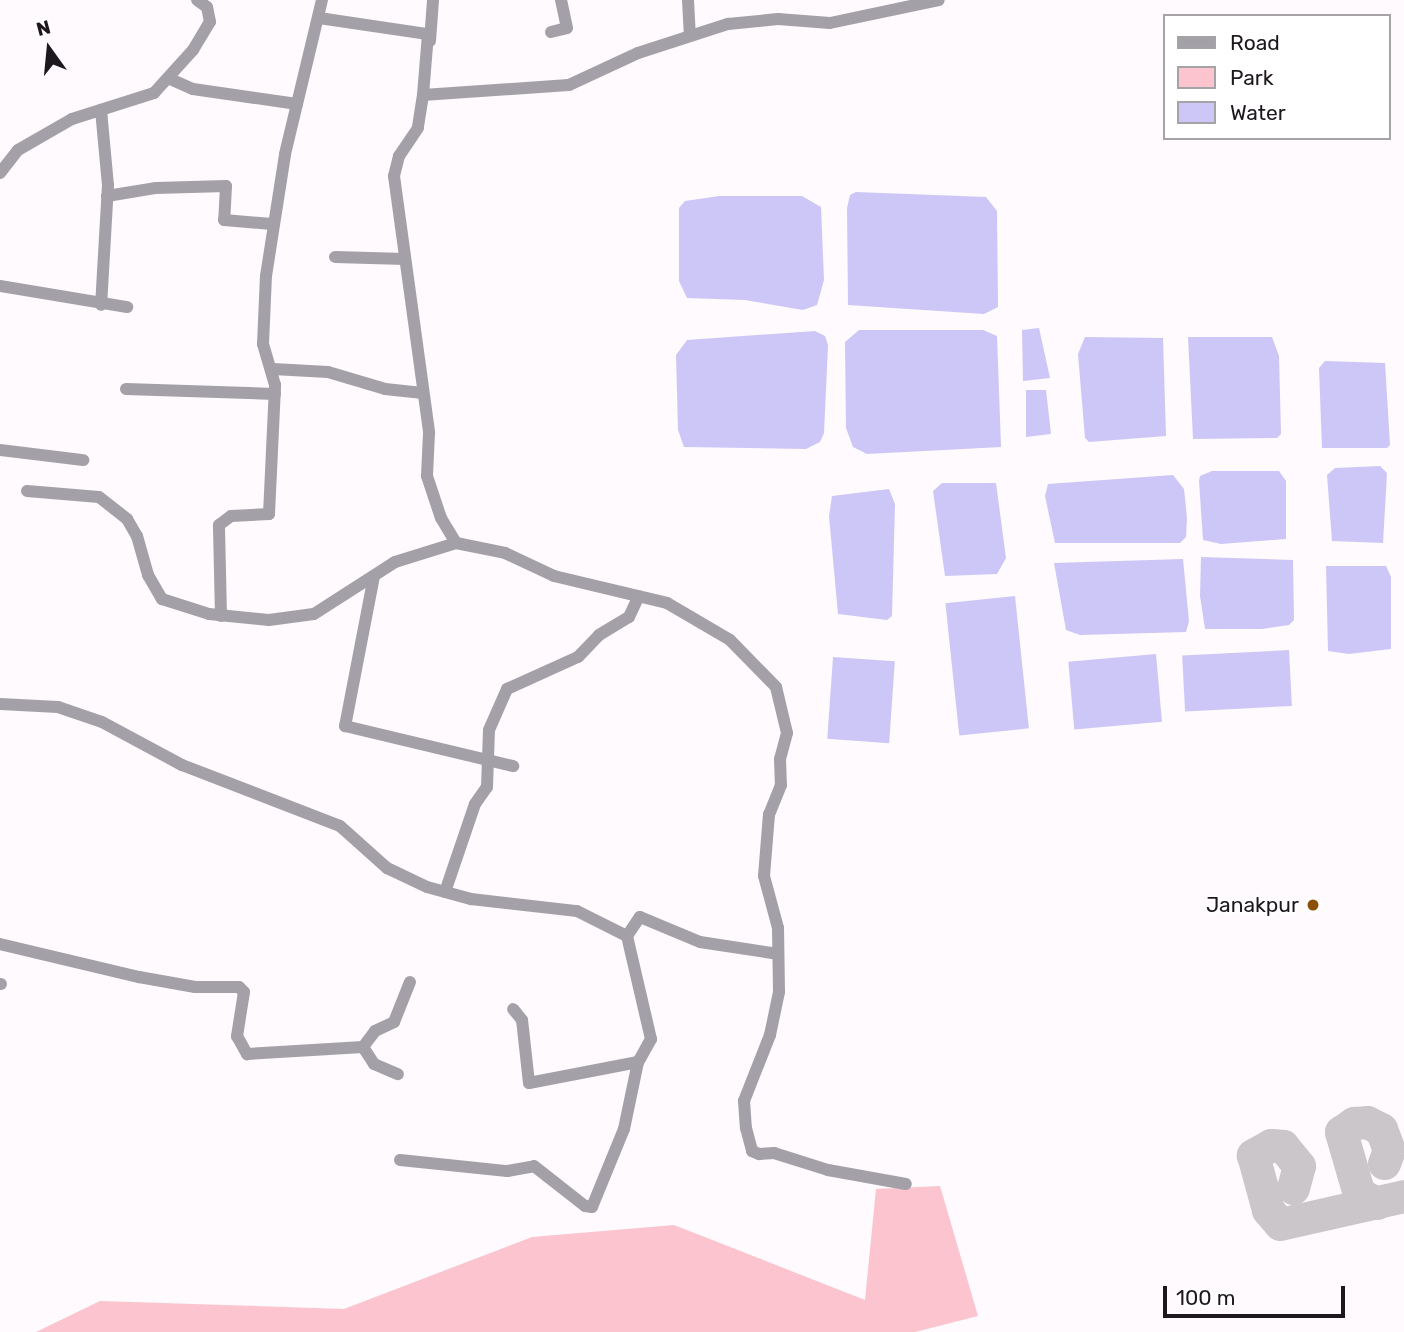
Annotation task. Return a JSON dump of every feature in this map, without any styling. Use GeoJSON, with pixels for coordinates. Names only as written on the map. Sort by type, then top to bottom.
{"type":"FeatureCollection","features":[{"type":"Feature","properties":{"kind":"street"},"geometry":{"type":"LineString","coordinates":[[0,173],[18,150],[72,119],[143,100],[168,78],[210,22],[207,7],[197,0]]}},
{"type":"Feature","properties":{"kind":"street"},"geometry":{"type":"LineString","coordinates":[[221,615],[219,524],[231,516],[270,514],[275,394],[273,369],[265,352],[262,327],[272,224],[322,0]]}},
{"type":"Feature","properties":{"kind":"street"},"geometry":{"type":"LineString","coordinates":[[433,0],[418,128],[399,156],[394,176],[429,433],[427,476],[441,518],[456,543]]}},
{"type":"Feature","properties":{"kind":"street"},"geometry":{"type":"LineString","coordinates":[[551,32],[567,28],[561,0]]}},
{"type":"Feature","properties":{"kind":"street"},"geometry":{"type":"LineString","coordinates":[[688,0],[690,35]]}},
{"type":"Feature","properties":{"kind":"street"},"geometry":{"type":"LineString","coordinates":[[423,95],[569,85],[690,35],[755,20],[830,23],[939,0]]}},
{"type":"Feature","properties":{"kind":"street"},"geometry":{"type":"LineString","coordinates":[[318,18],[422,32],[430,41]]}},
{"type":"Feature","properties":{"kind":"street"},"geometry":{"type":"LineString","coordinates":[[168,78],[193,89],[297,104]]}},
{"type":"Feature","properties":{"kind":"street"},"geometry":{"type":"LineString","coordinates":[[101,110],[107,196],[101,305]]}},
{"type":"Feature","properties":{"kind":"street"},"geometry":{"type":"LineString","coordinates":[[107,196],[156,188],[226,186],[224,220],[272,224]]}},
{"type":"Feature","properties":{"kind":"street"},"geometry":{"type":"LineString","coordinates":[[335,257],[405,259]]}},
{"type":"Feature","properties":{"kind":"street"},"geometry":{"type":"LineString","coordinates":[[0,286],[101,305],[127,307]]}},
{"type":"Feature","properties":{"kind":"street"},"geometry":{"type":"LineString","coordinates":[[273,369],[328,372],[385,388],[423,393]]}},
{"type":"Feature","properties":{"kind":"street"},"geometry":{"type":"LineString","coordinates":[[126,389],[275,394]]}},
{"type":"Feature","properties":{"kind":"street"},"geometry":{"type":"LineString","coordinates":[[0,450],[83,460]]}},
{"type":"Feature","properties":{"kind":"street"},"geometry":{"type":"LineString","coordinates":[[27,491],[99,498],[127,519],[137,536],[148,575],[162,599],[221,615],[269,620],[314,614],[395,562],[456,543],[505,553],[554,576],[667,603],[730,640],[776,687],[787,733],[780,759],[781,785],[769,814],[764,876],[778,928],[779,992],[770,1035],[744,1101],[752,1151],[906,1184]]}},
{"type":"Feature","properties":{"kind":"street"},"geometry":{"type":"LineString","coordinates":[[374,576],[345,726],[486,762],[513,766]]}},
{"type":"Feature","properties":{"kind":"street"},"geometry":{"type":"LineString","coordinates":[[445,892],[475,804],[483,798],[489,730],[507,689],[578,657],[599,635],[629,617],[639,596]]}},
{"type":"Feature","properties":{"kind":"street"},"geometry":{"type":"LineString","coordinates":[[0,704],[58,707],[102,722],[182,765],[340,826],[387,867],[445,892],[577,911],[627,936]]}},
{"type":"Feature","properties":{"kind":"street"},"geometry":{"type":"LineString","coordinates":[[400,1160],[508,1171],[534,1166],[585,1206],[593,1207],[624,1129],[638,1062],[651,1039],[627,936],[640,917],[700,942],[778,954]]}},
{"type":"Feature","properties":{"kind":"street"},"geometry":{"type":"LineString","coordinates":[[0,944],[150,979],[195,987],[239,988],[244,992],[237,1036],[247,1054],[363,1047],[380,1027],[394,1022],[410,982]]}},
{"type":"Feature","properties":{"kind":"street"},"geometry":{"type":"LineString","coordinates":[[513,1009],[522,1020],[529,1083],[638,1062]]}},
{"type":"Feature","properties":{"kind":"street"},"geometry":{"type":"LineString","coordinates":[[363,1047],[374,1065],[398,1074]]}},
{"type":"Feature","properties":{"kind":"green space"},"geometry":{"type":"Polygon","coordinates":[[[940,1186],[978,1316],[915,1332],[36,1332],[100,1301],[344,1309],[532,1237],[674,1225],[865,1300],[876,1189],[940,1186]]]}},
{"type":"Feature","properties":{"kind":"water"},"geometry":{"type":"Polygon","coordinates":[[[856,192],[986,197],[997,211],[998,307],[984,314],[848,305],[847,208],[850,195],[856,192]]]}},
{"type":"Feature","properties":{"kind":"water"},"geometry":{"type":"Polygon","coordinates":[[[719,196],[802,196],[821,207],[824,280],[817,305],[803,310],[745,300],[687,298],[679,281],[679,208],[685,201],[719,196]]]}},
{"type":"Feature","properties":{"kind":"water"},"geometry":{"type":"Polygon","coordinates":[[[1039,328],[1050,378],[1023,381],[1022,330],[1039,328]]]}},
{"type":"Feature","properties":{"kind":"water"},"geometry":{"type":"Polygon","coordinates":[[[859,330],[983,330],[997,336],[1001,447],[867,454],[853,447],[846,428],[845,342],[859,330]]]}},
{"type":"Feature","properties":{"kind":"water"},"geometry":{"type":"Polygon","coordinates":[[[815,331],[825,336],[828,345],[824,433],[820,442],[806,449],[684,447],[678,430],[676,355],[687,340],[815,331]]]}},
{"type":"Feature","properties":{"kind":"water"},"geometry":{"type":"Polygon","coordinates":[[[1085,337],[1163,338],[1166,436],[1089,442],[1085,438],[1078,354],[1085,337]]]}},
{"type":"Feature","properties":{"kind":"water"},"geometry":{"type":"Polygon","coordinates":[[[1188,337],[1272,337],[1279,356],[1281,434],[1277,438],[1193,439],[1188,337]]]}},
{"type":"Feature","properties":{"kind":"water"},"geometry":{"type":"Polygon","coordinates":[[[1325,361],[1385,363],[1390,445],[1387,448],[1322,448],[1319,368],[1325,361]]]}},
{"type":"Feature","properties":{"kind":"water"},"geometry":{"type":"Polygon","coordinates":[[[1026,390],[1046,390],[1051,434],[1026,437],[1026,390]]]}},
{"type":"Feature","properties":{"kind":"water"},"geometry":{"type":"Polygon","coordinates":[[[1380,466],[1387,473],[1383,543],[1332,541],[1327,475],[1335,468],[1380,466]]]}},
{"type":"Feature","properties":{"kind":"water"},"geometry":{"type":"Polygon","coordinates":[[[1212,471],[1279,471],[1286,481],[1286,539],[1221,544],[1203,540],[1199,481],[1200,476],[1212,471]]]}},
{"type":"Feature","properties":{"kind":"water"},"geometry":{"type":"Polygon","coordinates":[[[1173,475],[1184,489],[1187,518],[1186,537],[1180,543],[1055,543],[1045,496],[1048,484],[1173,475]]]}},
{"type":"Feature","properties":{"kind":"water"},"geometry":{"type":"Polygon","coordinates":[[[942,483],[996,483],[1006,558],[997,574],[945,576],[933,491],[942,483]]]}},
{"type":"Feature","properties":{"kind":"water"},"geometry":{"type":"Polygon","coordinates":[[[889,489],[895,504],[892,616],[887,620],[838,614],[829,516],[832,496],[889,489]]]}},
{"type":"Feature","properties":{"kind":"water"},"geometry":{"type":"Polygon","coordinates":[[[1201,557],[1293,560],[1294,620],[1289,625],[1262,629],[1205,629],[1200,596],[1201,557]]]}},
{"type":"Feature","properties":{"kind":"water"},"geometry":{"type":"Polygon","coordinates":[[[1183,559],[1189,621],[1186,632],[1080,635],[1066,630],[1054,563],[1183,559]]]}},
{"type":"Feature","properties":{"kind":"water"},"geometry":{"type":"Polygon","coordinates":[[[1326,566],[1386,566],[1391,577],[1391,649],[1349,654],[1328,651],[1326,566]]]}},
{"type":"Feature","properties":{"kind":"water"},"geometry":{"type":"Polygon","coordinates":[[[1015,596],[1029,728],[959,736],[945,603],[1015,596]]]}},
{"type":"Feature","properties":{"kind":"water"},"geometry":{"type":"Polygon","coordinates":[[[1289,650],[1292,706],[1185,712],[1182,656],[1289,650]]]}},
{"type":"Feature","properties":{"kind":"water"},"geometry":{"type":"Polygon","coordinates":[[[1156,654],[1162,722],[1074,729],[1068,662],[1156,654]]]}},
{"type":"Feature","properties":{"kind":"water"},"geometry":{"type":"Polygon","coordinates":[[[833,657],[895,661],[889,743],[827,739],[833,657]]]}},
{"type":"Feature","properties":{"kind":"taxiway"},"geometry":{"type":"LineString","coordinates":[[1377,1203],[1359,1194],[1341,1132],[1354,1123],[1367,1122],[1381,1129],[1389,1150],[1384,1163]]}},
{"type":"Feature","properties":{"kind":"taxiway"},"geometry":{"type":"LineString","coordinates":[[1293,1188],[1299,1166],[1283,1146],[1271,1145],[1253,1155],[1268,1210],[1280,1224],[1404,1196]]}},
{"type":"Feature","properties":{"kind":"place","name":"Janakpur"},"geometry":{"type":"Point","coordinates":[1313,905]}}]}
